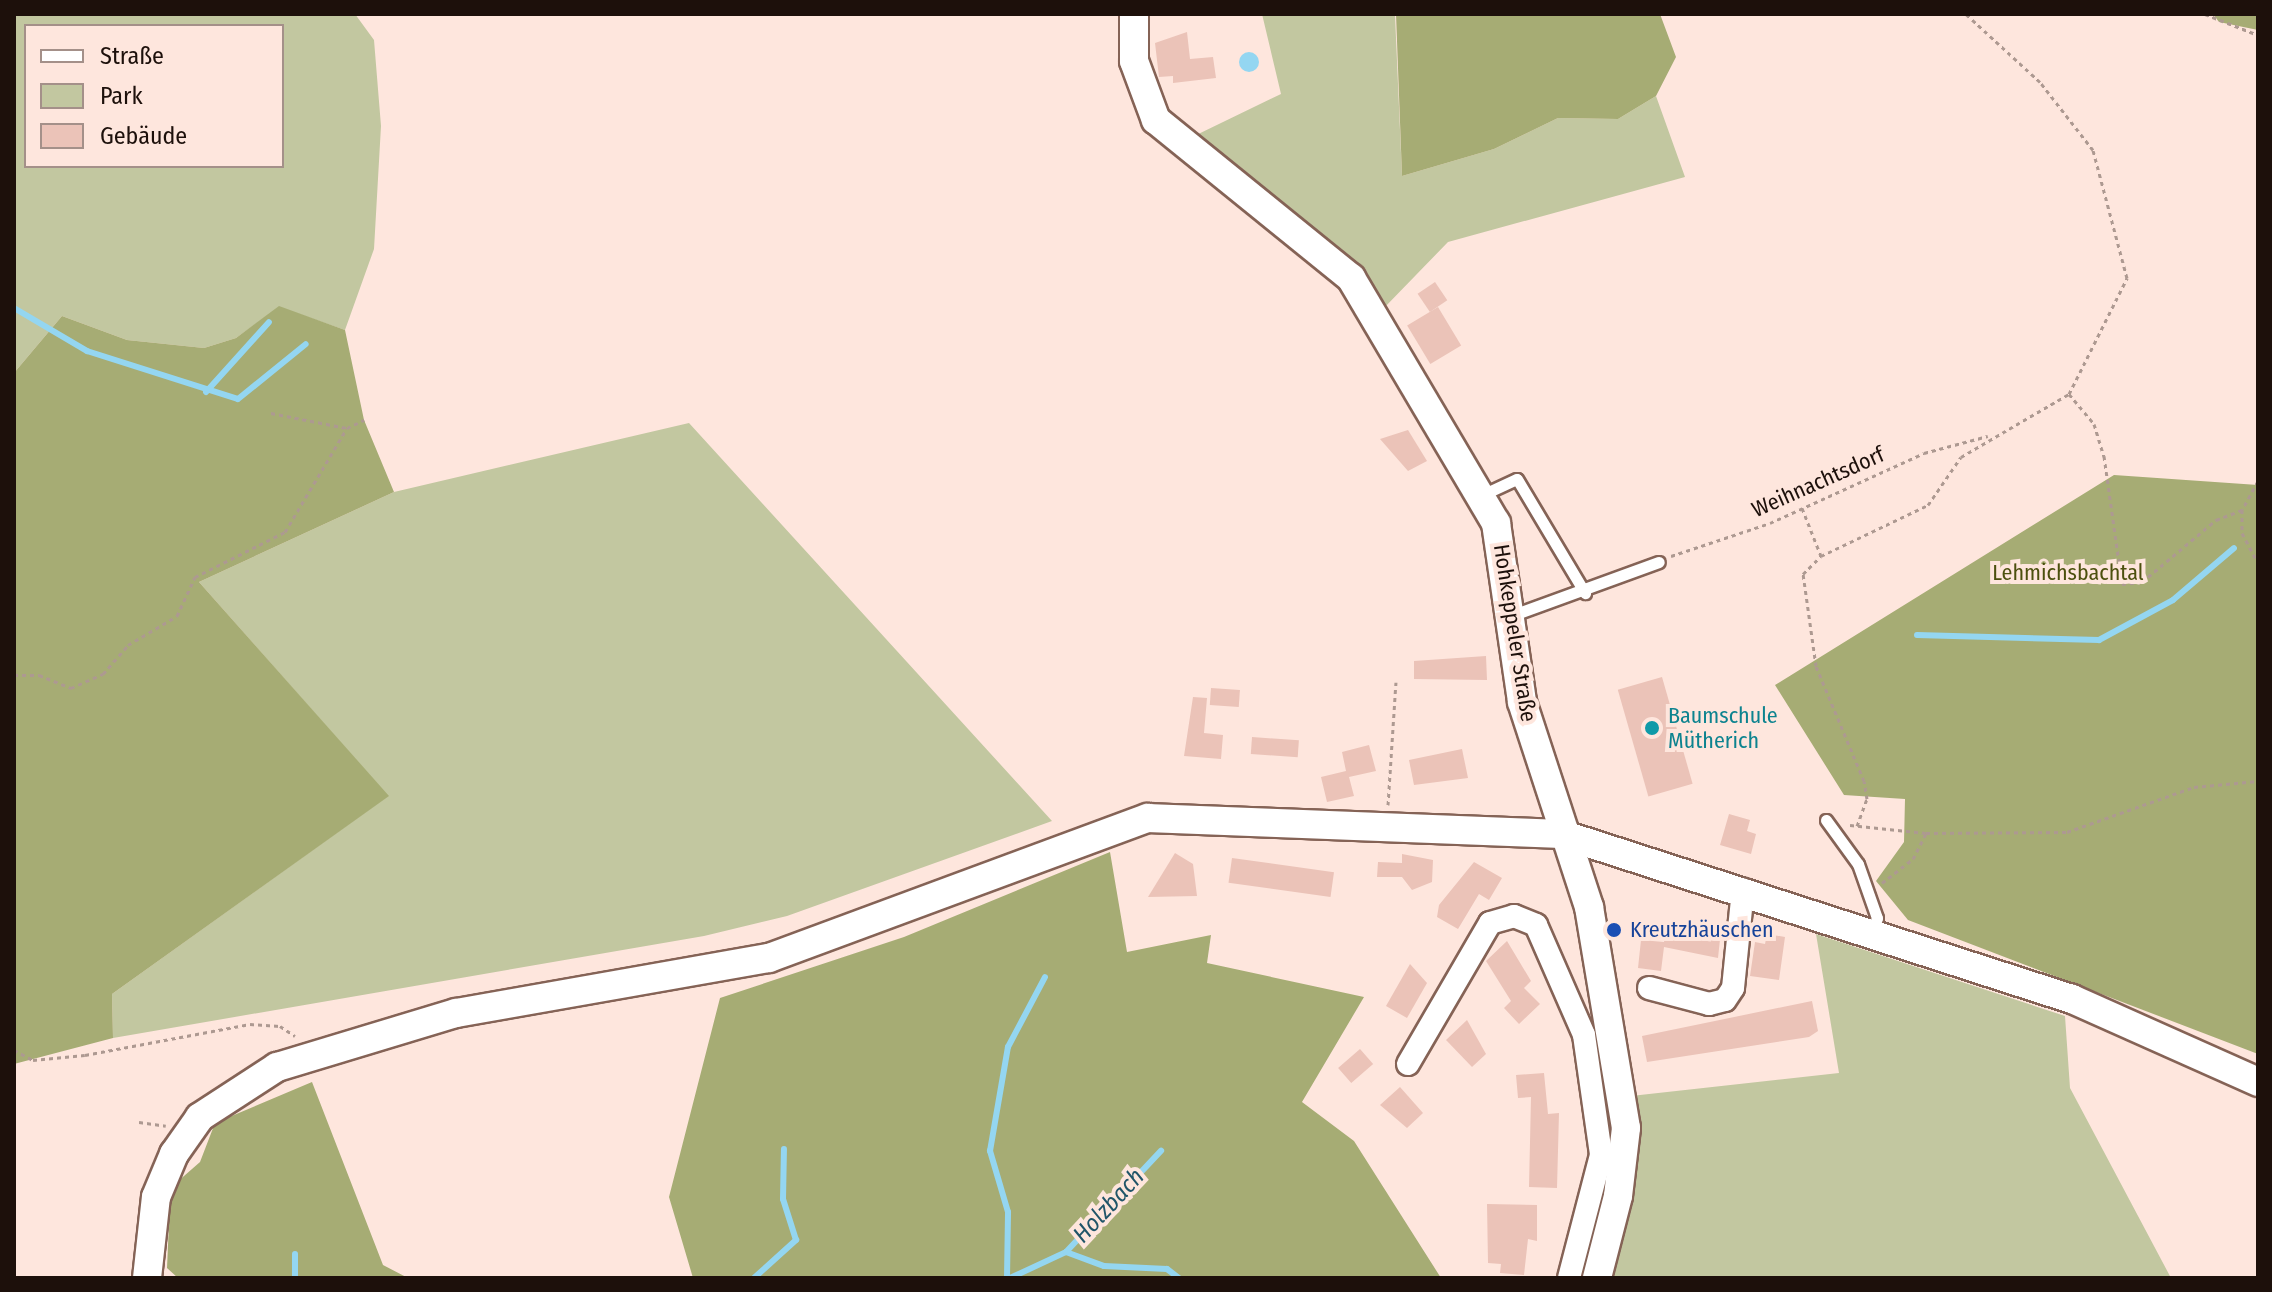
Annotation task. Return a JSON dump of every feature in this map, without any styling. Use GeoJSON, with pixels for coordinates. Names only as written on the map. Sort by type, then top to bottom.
{"type":"FeatureCollection","features":[{"type":"Feature","properties":{"kind":"street","name":"Hohkeppeler Straße"},"geometry":{"type":"LineString","coordinates":[[1134,14],[1134,61],[1156,120],[1351,278],[1482,495],[1504,551],[1522,702],[1561,834],[1589,907],[1626,1128],[1618,1196],[1597,1278]]}},
{"type":"Feature","properties":{"kind":"street"},"geometry":{"type":"LineString","coordinates":[[147,1278],[156,1197],[200,1117],[241,1086],[308,1055],[456,1013],[769,958],[1148,818],[1561,834],[1743,890],[2072,999],[2258,1082]]}},
{"type":"Feature","properties":{"kind":"street"},"geometry":{"type":"LineString","coordinates":[[1649,988],[1709,1004],[1725,1000],[1733,988],[1743,890]]}},
{"type":"Feature","properties":{"kind":"street"},"geometry":{"type":"LineString","coordinates":[[1408,1064],[1490,923],[1514,916],[1536,925],[1584,1035],[1599,1140],[1569,1278]]}},
{"type":"Feature","properties":{"kind":"lane"},"geometry":{"type":"LineString","coordinates":[[1482,495],[1517,479],[1585,593]]}},
{"type":"Feature","properties":{"kind":"lane"},"geometry":{"type":"LineString","coordinates":[[1513,615],[1585,593],[1659,562]]}},
{"type":"Feature","properties":{"kind":"lane"},"geometry":{"type":"LineString","coordinates":[[1826,820],[1870,893],[1872,932]]}},
{"type":"Feature","properties":{"kind":"path"},"geometry":{"type":"LineString","coordinates":[[1857,826],[1867,799],[1864,781],[1816,666],[1801,590],[1803,574],[1821,556],[1928,505],[1940,480],[1992,435],[2044,414],[2069,394],[2121,293],[2126,253],[2093,150],[2071,115],[1966,14]]}},
{"type":"Feature","properties":{"kind":"path"},"geometry":{"type":"LineString","coordinates":[[2205,14],[2258,35]]}},
{"type":"Feature","properties":{"kind":"path"},"geometry":{"type":"LineString","coordinates":[[2069,394],[2094,424],[2104,456],[2122,584],[2142,582],[2216,520],[2242,510]]}},
{"type":"Feature","properties":{"kind":"path"},"geometry":{"type":"LineString","coordinates":[[271,413],[347,428]]}},
{"type":"Feature","properties":{"kind":"path"},"geometry":{"type":"LineString","coordinates":[[14,675],[39,675],[71,688],[103,674],[128,645],[177,616],[195,577],[285,532],[347,428],[364,420]]}},
{"type":"Feature","properties":{"kind":"path","name":"Weihnachtsdorf"},"geometry":{"type":"LineString","coordinates":[[1659,562],[1802,508],[1854,480],[1992,435]]}},
{"type":"Feature","properties":{"kind":"path"},"geometry":{"type":"LineString","coordinates":[[2258,481],[2242,510],[2242,533],[2258,563]]}},
{"type":"Feature","properties":{"kind":"path"},"geometry":{"type":"LineString","coordinates":[[1802,508],[1821,556]]}},
{"type":"Feature","properties":{"kind":"path"},"geometry":{"type":"LineString","coordinates":[[1387,825],[1396,682]]}},
{"type":"Feature","properties":{"kind":"path"},"geometry":{"type":"LineString","coordinates":[[1826,820],[1926,833],[2067,832],[2119,820],[2194,787],[2258,781]]}},
{"type":"Feature","properties":{"kind":"path"},"geometry":{"type":"LineString","coordinates":[[1870,893],[1913,859],[1926,833]]}},
{"type":"Feature","properties":{"kind":"path"},"geometry":{"type":"LineString","coordinates":[[14,1050],[33,1060],[85,1055],[250,1024],[280,1026],[301,1039],[308,1055]]}},
{"type":"Feature","properties":{"kind":"green space"},"geometry":{"type":"Polygon","coordinates":[[[14,14],[355,14],[374,40],[381,126],[374,249],[345,330],[279,307],[236,338],[204,348],[127,340],[62,316],[14,373],[14,14]]]}},
{"type":"Feature","properties":{"kind":"green space"},"geometry":{"type":"Polygon","coordinates":[[[1262,14],[1395,15],[1402,176],[1494,149],[1558,118],[1618,119],[1656,96],[1685,177],[1448,242],[1383,309],[1188,139],[1281,94],[1262,14]]]}},
{"type":"Feature","properties":{"kind":"green space"},"geometry":{"type":"Polygon","coordinates":[[[1396,14],[1660,14],[1676,57],[1656,96],[1618,119],[1558,118],[1494,149],[1402,176],[1396,14]]]}},
{"type":"Feature","properties":{"kind":"green space"},"geometry":{"type":"Polygon","coordinates":[[[2213,14],[2258,14],[2258,30],[2219,22],[2213,14]]]}},
{"type":"Feature","properties":{"kind":"green space"},"geometry":{"type":"Polygon","coordinates":[[[279,306],[345,330],[364,420],[394,492],[199,582],[389,796],[112,994],[113,1038],[14,1064],[14,373],[62,316],[127,340],[204,348],[236,338],[279,306]]]}},
{"type":"Feature","properties":{"kind":"green space"},"geometry":{"type":"Polygon","coordinates":[[[689,423],[1052,821],[787,916],[704,936],[113,1038],[112,994],[388,796],[199,582],[394,492],[689,423]]]}},
{"type":"Feature","properties":{"kind":"green space","name":"Lehmichsbachtal"},"geometry":{"type":"Polygon","coordinates":[[[2114,475],[2258,485],[2258,1054],[1908,920],[1876,881],[1904,842],[1905,799],[1844,795],[1775,685],[2114,475]]]}},
{"type":"Feature","properties":{"kind":"green space"},"geometry":{"type":"Polygon","coordinates":[[[1110,852],[1127,952],[1211,935],[1207,963],[1364,997],[1302,1102],[1354,1141],[1441,1278],[693,1278],[669,1197],[720,998],[904,937],[1110,852]]]}},
{"type":"Feature","properties":{"kind":"green space"},"geometry":{"type":"Polygon","coordinates":[[[1816,934],[2065,1016],[2070,1088],[2171,1278],[1608,1278],[1631,1096],[1839,1073],[1816,934]]]}},
{"type":"Feature","properties":{"kind":"green space"},"geometry":{"type":"Polygon","coordinates":[[[312,1082],[383,1265],[408,1278],[178,1278],[167,1268],[170,1200],[176,1183],[200,1162],[215,1123],[312,1082]]]}},
{"type":"Feature","properties":{"kind":"water"},"geometry":{"type":"Polygon","coordinates":[[[1249,52],[1256,55],[1259,62],[1256,69],[1249,72],[1242,69],[1239,62],[1242,55],[1249,52]]]}},
{"type":"Feature","properties":{"kind":"building"},"geometry":{"type":"Polygon","coordinates":[[[1187,32],[1190,59],[1213,57],[1216,78],[1173,83],[1173,76],[1159,77],[1155,43],[1187,32]]]}},
{"type":"Feature","properties":{"kind":"building"},"geometry":{"type":"Polygon","coordinates":[[[1435,282],[1447,300],[1430,312],[1418,294],[1435,282]]]}},
{"type":"Feature","properties":{"kind":"building"},"geometry":{"type":"Polygon","coordinates":[[[1438,307],[1461,346],[1430,364],[1407,326],[1438,307]]]}},
{"type":"Feature","properties":{"kind":"building"},"geometry":{"type":"Polygon","coordinates":[[[1408,430],[1427,461],[1408,471],[1380,439],[1408,430]]]}},
{"type":"Feature","properties":{"kind":"building"},"geometry":{"type":"Polygon","coordinates":[[[1486,656],[1487,680],[1414,679],[1414,661],[1486,656]]]}},
{"type":"Feature","properties":{"kind":"building","name":"Baumschule Mütherich"},"geometry":{"type":"Polygon","coordinates":[[[1662,677],[1693,784],[1648,796],[1618,690],[1662,677]]]}},
{"type":"Feature","properties":{"kind":"building"},"geometry":{"type":"Polygon","coordinates":[[[1211,688],[1240,690],[1239,707],[1210,705],[1211,688]]]}},
{"type":"Feature","properties":{"kind":"building"},"geometry":{"type":"Polygon","coordinates":[[[1193,697],[1207,698],[1204,733],[1223,735],[1221,759],[1184,756],[1193,697]]]}},
{"type":"Feature","properties":{"kind":"building"},"geometry":{"type":"Polygon","coordinates":[[[1252,737],[1299,740],[1298,757],[1251,754],[1252,737]]]}},
{"type":"Feature","properties":{"kind":"building"},"geometry":{"type":"Polygon","coordinates":[[[1369,745],[1376,771],[1349,777],[1354,796],[1327,802],[1321,777],[1346,771],[1342,752],[1369,745]]]}},
{"type":"Feature","properties":{"kind":"building"},"geometry":{"type":"Polygon","coordinates":[[[1462,749],[1468,778],[1414,785],[1409,760],[1462,749]]]}},
{"type":"Feature","properties":{"kind":"building"},"geometry":{"type":"Polygon","coordinates":[[[1729,814],[1750,820],[1747,831],[1756,834],[1751,854],[1720,845],[1729,814]]]}},
{"type":"Feature","properties":{"kind":"building"},"geometry":{"type":"Polygon","coordinates":[[[1175,853],[1193,864],[1197,896],[1148,897],[1175,853]]]}},
{"type":"Feature","properties":{"kind":"building"},"geometry":{"type":"Polygon","coordinates":[[[1402,854],[1433,860],[1432,882],[1412,890],[1402,877],[1377,877],[1378,862],[1402,863],[1402,854]]]}},
{"type":"Feature","properties":{"kind":"building"},"geometry":{"type":"Polygon","coordinates":[[[1232,858],[1334,872],[1331,897],[1229,883],[1232,858]]]}},
{"type":"Feature","properties":{"kind":"building"},"geometry":{"type":"Polygon","coordinates":[[[1474,862],[1502,878],[1489,900],[1479,894],[1458,929],[1437,917],[1439,905],[1474,862]]]}},
{"type":"Feature","properties":{"kind":"building"},"geometry":{"type":"Polygon","coordinates":[[[1666,928],[1721,930],[1718,958],[1664,947],[1661,971],[1638,968],[1641,940],[1664,942],[1666,928]]]}},
{"type":"Feature","properties":{"kind":"building"},"geometry":{"type":"Polygon","coordinates":[[[1767,934],[1785,937],[1779,980],[1750,976],[1755,942],[1765,944],[1767,934]]]}},
{"type":"Feature","properties":{"kind":"building"},"geometry":{"type":"Polygon","coordinates":[[[1507,941],[1531,981],[1524,988],[1540,1004],[1519,1024],[1504,1008],[1511,1001],[1486,961],[1507,941]]]}},
{"type":"Feature","properties":{"kind":"building"},"geometry":{"type":"Polygon","coordinates":[[[1410,964],[1427,983],[1407,1018],[1386,1006],[1410,964]]]}},
{"type":"Feature","properties":{"kind":"building"},"geometry":{"type":"Polygon","coordinates":[[[1812,1001],[1818,1031],[1809,1037],[1647,1062],[1642,1036],[1812,1001]]]}},
{"type":"Feature","properties":{"kind":"building"},"geometry":{"type":"Polygon","coordinates":[[[1467,1020],[1486,1054],[1472,1067],[1446,1040],[1467,1020]]]}},
{"type":"Feature","properties":{"kind":"building"},"geometry":{"type":"Polygon","coordinates":[[[1360,1049],[1373,1064],[1351,1083],[1338,1068],[1360,1049]]]}},
{"type":"Feature","properties":{"kind":"building"},"geometry":{"type":"Polygon","coordinates":[[[1544,1073],[1548,1114],[1559,1113],[1557,1188],[1529,1187],[1531,1097],[1518,1098],[1516,1075],[1544,1073]]]}},
{"type":"Feature","properties":{"kind":"building"},"geometry":{"type":"Polygon","coordinates":[[[1400,1087],[1423,1113],[1407,1128],[1380,1105],[1400,1087]]]}},
{"type":"Feature","properties":{"kind":"building"},"geometry":{"type":"Polygon","coordinates":[[[1487,1204],[1537,1205],[1537,1241],[1528,1239],[1524,1275],[1500,1273],[1501,1264],[1488,1263],[1487,1204]]]}},
{"type":"Feature","properties":{"kind":"waterway"},"geometry":{"type":"LineString","coordinates":[[14,308],[87,351],[238,399],[306,344]]}},
{"type":"Feature","properties":{"kind":"waterway"},"geometry":{"type":"LineString","coordinates":[[206,392],[269,322]]}},
{"type":"Feature","properties":{"kind":"waterway"},"geometry":{"type":"LineString","coordinates":[[1917,635],[2099,640],[2173,600],[2234,548]]}},
{"type":"Feature","properties":{"kind":"waterway"},"geometry":{"type":"LineString","coordinates":[[1007,1278],[1008,1212],[990,1151],[1008,1047],[1045,977]]}},
{"type":"Feature","properties":{"kind":"waterway"},"geometry":{"type":"LineString","coordinates":[[754,1278],[796,1240],[783,1199],[784,1149]]}},
{"type":"Feature","properties":{"kind":"waterway","name":"Holzbach"},"geometry":{"type":"LineString","coordinates":[[1010,1278],[1066,1252],[1161,1151]]}},
{"type":"Feature","properties":{"kind":"waterway"},"geometry":{"type":"LineString","coordinates":[[1066,1252],[1104,1266],[1167,1269],[1179,1278]]}},
{"type":"Feature","properties":{"kind":"waterway"},"geometry":{"type":"LineString","coordinates":[[295,1254],[295,1278]]}},
{"type":"Feature","properties":{"kind":"place","name":"Baumschule Mütherich"},"geometry":{"type":"Point","coordinates":[1652,728]}},
{"type":"Feature","properties":{"kind":"place","name":"Kreutzhäuschen"},"geometry":{"type":"Point","coordinates":[1614,930]}}]}
